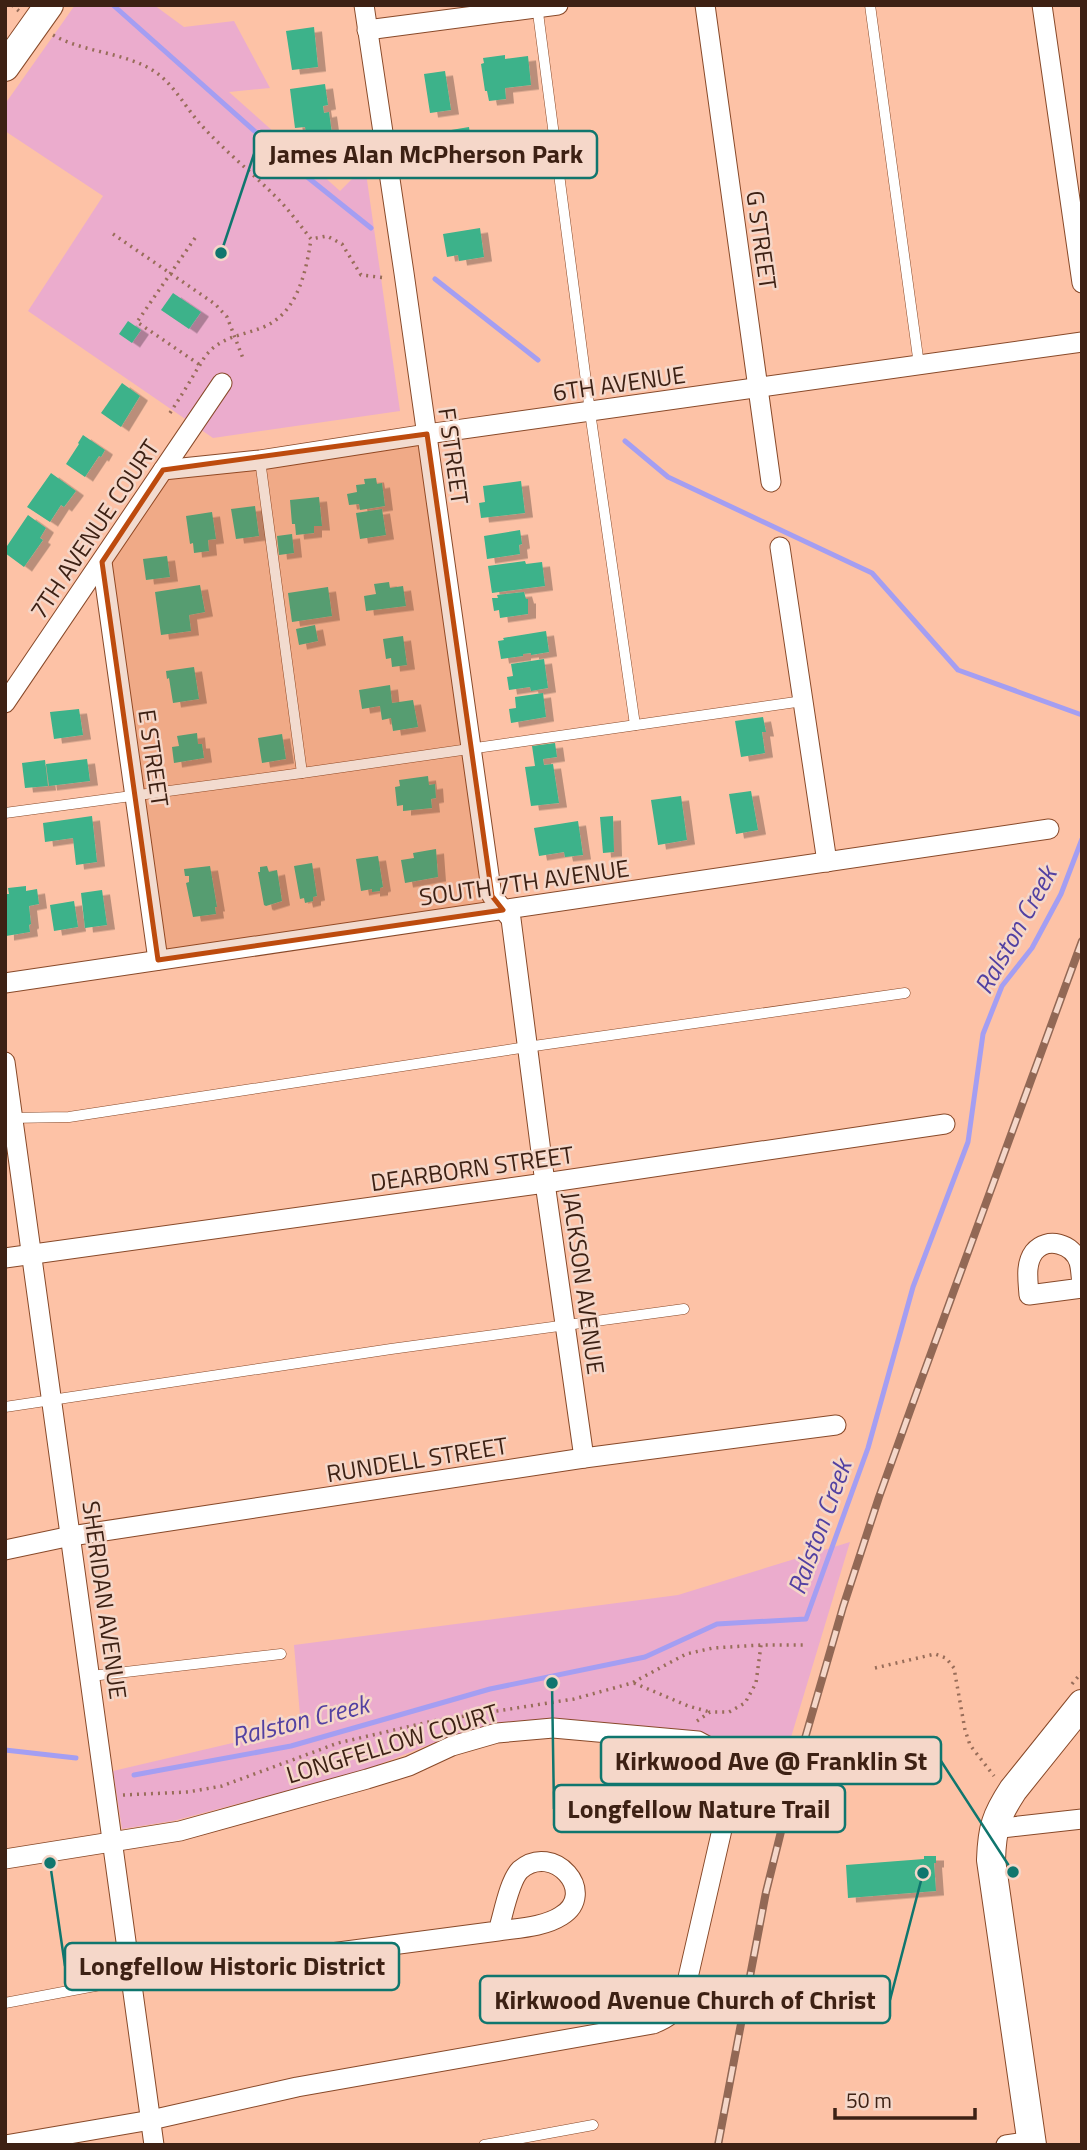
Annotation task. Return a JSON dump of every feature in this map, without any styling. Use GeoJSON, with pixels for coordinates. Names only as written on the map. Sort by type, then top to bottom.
{"type":"FeatureCollection","features":[{"type":"Feature","properties":{"kind":"main road"},"geometry":{"type":"LineString","coordinates":[[5,67],[43,15]]}},
{"type":"Feature","properties":{"kind":"main road"},"geometry":{"type":"LineString","coordinates":[[1023,2144],[991,1860],[993,1829],[1013,1790],[1082,1704]]}},
{"type":"Feature","properties":{"kind":"street","name":"F STREET"},"geometry":{"type":"LineString","coordinates":[[364,5],[492,896],[503,910]]}},
{"type":"Feature","properties":{"kind":"street"},"geometry":{"type":"LineString","coordinates":[[367,30],[558,5]]}},
{"type":"Feature","properties":{"kind":"street","name":"G STREET"},"geometry":{"type":"LineString","coordinates":[[705,5],[771,482]]}},
{"type":"Feature","properties":{"kind":"street"},"geometry":{"type":"LineString","coordinates":[[1042,5],[1082,283]]}},
{"type":"Feature","properties":{"kind":"street","name":"6TH AVENUE"},"geometry":{"type":"LineString","coordinates":[[163,470],[260,460],[1082,342]]}},
{"type":"Feature","properties":{"kind":"street","name":"7TH AVENUE COURT"},"geometry":{"type":"LineString","coordinates":[[5,703],[222,383]]}},
{"type":"Feature","properties":{"kind":"street"},"geometry":{"type":"LineString","coordinates":[[780,547],[827,862]]}},
{"type":"Feature","properties":{"kind":"street","name":"E STREET"},"geometry":{"type":"LineString","coordinates":[[102,562],[158,960]]}},
{"type":"Feature","properties":{"kind":"street","name":"SOUTH 7TH AVENUE"},"geometry":{"type":"LineString","coordinates":[[5,983],[1049,829]]}},
{"type":"Feature","properties":{"kind":"street","name":"JACKSON AVENUE"},"geometry":{"type":"LineString","coordinates":[[503,910],[511,919],[584,1458]]}},
{"type":"Feature","properties":{"kind":"street","name":"SHERIDAN AVENUE"},"geometry":{"type":"LineString","coordinates":[[5,1062],[9,1118],[32,1253],[154,2145]]}},
{"type":"Feature","properties":{"kind":"street","name":"DEARBORN STREET"},"geometry":{"type":"LineString","coordinates":[[5,1258],[945,1124]]}},
{"type":"Feature","properties":{"kind":"street","name":"RUNDELL STREET"},"geometry":{"type":"LineString","coordinates":[[5,1550],[71,1536],[584,1458],[836,1425]]}},
{"type":"Feature","properties":{"kind":"street","name":"LONGFELLOW COURT"},"geometry":{"type":"LineString","coordinates":[[5,1859],[180,1831],[367,1779],[409,1766],[452,1746],[497,1733],[553,1728],[672,1738],[698,1741],[712,1747],[723,1758],[730,1771],[732,1786],[684,1996],[669,2018],[653,2024],[297,2087],[150,2120]]}},
{"type":"Feature","properties":{"kind":"street"},"geometry":{"type":"LineString","coordinates":[[993,1829],[1082,1819]]}},
{"type":"Feature","properties":{"kind":"street"},"geometry":{"type":"LineString","coordinates":[[133,1979],[498,1931]]}},
{"type":"Feature","properties":{"kind":"street"},"geometry":{"type":"LineString","coordinates":[[5,2145],[150,2120]]}},
{"type":"Feature","properties":{"kind":"lane"},"geometry":{"type":"LineString","coordinates":[[870,5],[919,366]]}},
{"type":"Feature","properties":{"kind":"lane"},"geometry":{"type":"LineString","coordinates":[[537,7],[590,412],[635,725]]}},
{"type":"Feature","properties":{"kind":"lane"},"geometry":{"type":"LineString","coordinates":[[260,460],[302,773]]}},
{"type":"Feature","properties":{"kind":"lane"},"geometry":{"type":"LineString","coordinates":[[5,813],[803,701]]}},
{"type":"Feature","properties":{"kind":"lane"},"geometry":{"type":"LineString","coordinates":[[9,1118],[69,1117],[905,993]]}},
{"type":"Feature","properties":{"kind":"lane"},"geometry":{"type":"LineString","coordinates":[[5,1407],[684,1308]]}},
{"type":"Feature","properties":{"kind":"lane"},"geometry":{"type":"LineString","coordinates":[[91,1676],[281,1654]]}},
{"type":"Feature","properties":{"kind":"lane"},"geometry":{"type":"LineString","coordinates":[[5,2003],[133,1979]]}},
{"type":"Feature","properties":{"kind":"lane"},"geometry":{"type":"LineString","coordinates":[[484,2145],[593,2125]]}},
{"type":"Feature","properties":{"kind":"path"},"geometry":{"type":"LineString","coordinates":[[12,5],[43,15],[68,44],[132,61],[155,72],[176,92],[200,124],[229,155],[273,194],[311,239],[307,265],[298,290],[279,320],[234,335],[208,352],[170,413]]}},
{"type":"Feature","properties":{"kind":"path"},"geometry":{"type":"LineString","coordinates":[[113,234],[215,304],[227,317],[244,361]]}},
{"type":"Feature","properties":{"kind":"path"},"geometry":{"type":"LineString","coordinates":[[311,239],[327,236],[342,244],[362,275],[389,278]]}},
{"type":"Feature","properties":{"kind":"path"},"geometry":{"type":"LineString","coordinates":[[195,238],[137,322],[200,365]]}},
{"type":"Feature","properties":{"kind":"path"},"geometry":{"type":"LineString","coordinates":[[632,1683],[688,1706],[710,1712],[729,1712],[746,1703],[756,1683],[761,1645]]}},
{"type":"Feature","properties":{"kind":"path"},"geometry":{"type":"LineString","coordinates":[[107,1798],[188,1792],[222,1786],[350,1740],[433,1721],[574,1699],[632,1683],[687,1654],[713,1648],[806,1645]]}},
{"type":"Feature","properties":{"kind":"path"},"geometry":{"type":"LineString","coordinates":[[875,1668],[935,1654],[946,1658],[954,1668],[970,1745],[994,1776],[990,1779],[998,1783]]}},
{"type":"Feature","properties":{"kind":"path"},"geometry":{"type":"LineString","coordinates":[[672,1738],[710,1712]]}},
{"type":"Feature","properties":{"kind":"highlighted area"},"geometry":{"type":"Polygon","coordinates":[[[427,434],[492,896],[503,910],[158,960],[102,562],[163,470],[427,434]]]}},
{"type":"Feature","properties":{"kind":"shaded area"},"geometry":{"type":"Polygon","coordinates":[[[75,5],[154,5],[184,27],[234,21],[270,88],[229,92],[340,191],[365,166],[400,411],[213,438],[28,311],[103,196],[5,131],[5,104],[75,5]]]}},
{"type":"Feature","properties":{"kind":"shaded area"},"geometry":{"type":"Polygon","coordinates":[[[850,1542],[782,1767],[745,1757],[723,1742],[695,1734],[502,1724],[446,1738],[365,1770],[173,1821],[122,1829],[113,1771],[301,1727],[294,1645],[678,1595],[850,1542]]]}},
{"type":"Feature","properties":{"kind":"building"},"geometry":{"type":"Polygon","coordinates":[[[314,27],[318,67],[292,70],[286,31],[314,27]]]}},
{"type":"Feature","properties":{"kind":"building"},"geometry":{"type":"Polygon","coordinates":[[[505,55],[505,59],[528,56],[531,85],[505,88],[506,99],[489,101],[481,64],[484,63],[483,58],[505,55]]]}},
{"type":"Feature","properties":{"kind":"building"},"geometry":{"type":"Polygon","coordinates":[[[445,71],[451,110],[430,113],[424,74],[445,71]]]}},
{"type":"Feature","properties":{"kind":"building"},"geometry":{"type":"Polygon","coordinates":[[[325,84],[328,105],[323,106],[324,113],[329,112],[333,141],[308,145],[305,127],[295,128],[290,89],[325,84]]]}},
{"type":"Feature","properties":{"kind":"building"},"geometry":{"type":"Polygon","coordinates":[[[469,127],[473,154],[462,155],[464,170],[439,173],[438,166],[433,167],[432,157],[436,156],[433,133],[469,127]]]}},
{"type":"Feature","properties":{"kind":"building"},"geometry":{"type":"Polygon","coordinates":[[[480,228],[484,257],[459,261],[458,255],[447,257],[443,234],[480,228]]]}},
{"type":"Feature","properties":{"kind":"building"},"geometry":{"type":"Polygon","coordinates":[[[173,293],[201,312],[189,329],[161,310],[173,293]]]}},
{"type":"Feature","properties":{"kind":"building"},"geometry":{"type":"Polygon","coordinates":[[[128,321],[141,330],[132,343],[119,334],[128,321]]]}},
{"type":"Feature","properties":{"kind":"building"},"geometry":{"type":"Polygon","coordinates":[[[122,383],[140,396],[121,427],[101,413],[122,383]]]}},
{"type":"Feature","properties":{"kind":"building"},"geometry":{"type":"Polygon","coordinates":[[[83,435],[105,450],[85,477],[66,464],[83,435]]]}},
{"type":"Feature","properties":{"kind":"building"},"geometry":{"type":"Polygon","coordinates":[[[51,473],[76,491],[64,507],[61,505],[50,522],[27,507],[51,473]]]}},
{"type":"Feature","properties":{"kind":"building"},"geometry":{"type":"Polygon","coordinates":[[[376,478],[377,484],[382,483],[385,506],[360,510],[359,504],[349,505],[347,494],[357,492],[356,485],[365,484],[364,479],[376,478]]]}},
{"type":"Feature","properties":{"kind":"building"},"geometry":{"type":"Polygon","coordinates":[[[521,481],[525,513],[481,518],[479,503],[485,502],[483,486],[521,481]]]}},
{"type":"Feature","properties":{"kind":"building"},"geometry":{"type":"Polygon","coordinates":[[[319,497],[322,526],[314,526],[314,533],[296,535],[290,500],[319,497]]]}},
{"type":"Feature","properties":{"kind":"building"},"geometry":{"type":"Polygon","coordinates":[[[255,506],[259,536],[236,539],[231,509],[255,506]]]}},
{"type":"Feature","properties":{"kind":"building"},"geometry":{"type":"Polygon","coordinates":[[[382,509],[386,535],[360,539],[356,513],[382,509]]]}},
{"type":"Feature","properties":{"kind":"building"},"geometry":{"type":"Polygon","coordinates":[[[212,512],[216,539],[208,540],[209,551],[194,553],[186,516],[212,512]]]}},
{"type":"Feature","properties":{"kind":"building"},"geometry":{"type":"Polygon","coordinates":[[[28,515],[46,528],[40,538],[43,540],[24,567],[5,553],[5,549],[28,515]]]}},
{"type":"Feature","properties":{"kind":"building"},"geometry":{"type":"Polygon","coordinates":[[[520,530],[520,554],[487,559],[484,536],[520,530]]]}},
{"type":"Feature","properties":{"kind":"building"},"geometry":{"type":"Polygon","coordinates":[[[292,534],[294,553],[279,555],[277,536],[292,534]]]}},
{"type":"Feature","properties":{"kind":"building"},"geometry":{"type":"Polygon","coordinates":[[[167,556],[170,577],[146,580],[143,559],[167,556]]]}},
{"type":"Feature","properties":{"kind":"building"},"geometry":{"type":"Polygon","coordinates":[[[525,561],[526,564],[542,562],[545,586],[492,593],[488,566],[525,561]]]}},
{"type":"Feature","properties":{"kind":"building"},"geometry":{"type":"Polygon","coordinates":[[[389,582],[390,588],[403,586],[406,606],[366,611],[364,596],[376,594],[374,584],[389,582]]]}},
{"type":"Feature","properties":{"kind":"building"},"geometry":{"type":"Polygon","coordinates":[[[200,585],[205,612],[189,615],[191,631],[161,635],[155,592],[200,585]]]}},
{"type":"Feature","properties":{"kind":"building"},"geometry":{"type":"Polygon","coordinates":[[[328,587],[332,616],[292,622],[288,593],[328,587]]]}},
{"type":"Feature","properties":{"kind":"building"},"geometry":{"type":"Polygon","coordinates":[[[524,592],[528,599],[528,614],[500,618],[499,610],[494,611],[492,598],[524,592]]]}},
{"type":"Feature","properties":{"kind":"building"},"geometry":{"type":"Polygon","coordinates":[[[315,625],[318,641],[299,645],[296,629],[315,625]]]}},
{"type":"Feature","properties":{"kind":"building"},"geometry":{"type":"Polygon","coordinates":[[[546,631],[549,652],[501,659],[498,641],[546,631]]]}},
{"type":"Feature","properties":{"kind":"building"},"geometry":{"type":"Polygon","coordinates":[[[403,636],[407,665],[392,667],[391,658],[386,659],[383,639],[403,636]]]}},
{"type":"Feature","properties":{"kind":"building"},"geometry":{"type":"Polygon","coordinates":[[[544,659],[548,688],[531,691],[530,687],[509,690],[507,677],[513,676],[511,664],[544,659]]]}},
{"type":"Feature","properties":{"kind":"building"},"geometry":{"type":"Polygon","coordinates":[[[194,667],[199,699],[173,703],[166,671],[194,667]]]}},
{"type":"Feature","properties":{"kind":"building"},"geometry":{"type":"Polygon","coordinates":[[[390,685],[392,703],[413,700],[418,727],[393,731],[391,718],[382,720],[380,706],[362,709],[359,690],[390,685]]]}},
{"type":"Feature","properties":{"kind":"building"},"geometry":{"type":"Polygon","coordinates":[[[543,693],[546,717],[511,723],[509,709],[516,708],[515,697],[543,693]]]}},
{"type":"Feature","properties":{"kind":"building"},"geometry":{"type":"Polygon","coordinates":[[[79,709],[83,735],[54,739],[50,712],[79,709]]]}},
{"type":"Feature","properties":{"kind":"building"},"geometry":{"type":"Polygon","coordinates":[[[763,717],[766,732],[762,732],[765,753],[741,757],[735,721],[763,717]]]}},
{"type":"Feature","properties":{"kind":"building"},"geometry":{"type":"Polygon","coordinates":[[[197,733],[204,758],[174,763],[172,747],[179,746],[177,736],[197,733]]]}},
{"type":"Feature","properties":{"kind":"building"},"geometry":{"type":"Polygon","coordinates":[[[282,734],[286,759],[262,763],[258,738],[282,734]]]}},
{"type":"Feature","properties":{"kind":"building"},"geometry":{"type":"Polygon","coordinates":[[[555,743],[557,757],[543,759],[544,765],[553,764],[559,803],[531,806],[525,767],[535,766],[532,746],[555,743]]]}},
{"type":"Feature","properties":{"kind":"building"},"geometry":{"type":"Polygon","coordinates":[[[87,759],[90,781],[49,786],[46,764],[87,759]]]}},
{"type":"Feature","properties":{"kind":"building"},"geometry":{"type":"Polygon","coordinates":[[[45,760],[48,786],[25,788],[22,763],[45,760]]]}},
{"type":"Feature","properties":{"kind":"building"},"geometry":{"type":"Polygon","coordinates":[[[428,776],[429,785],[435,784],[436,798],[431,799],[432,808],[403,811],[403,805],[397,806],[395,787],[400,786],[399,780],[428,776]]]}},
{"type":"Feature","properties":{"kind":"building"},"geometry":{"type":"Polygon","coordinates":[[[751,791],[758,830],[736,834],[729,794],[751,791]]]}},
{"type":"Feature","properties":{"kind":"building"},"geometry":{"type":"Polygon","coordinates":[[[681,796],[687,840],[658,845],[651,800],[681,796]]]}},
{"type":"Feature","properties":{"kind":"building"},"geometry":{"type":"Polygon","coordinates":[[[92,816],[97,862],[76,865],[73,838],[45,842],[43,823],[92,816]]]}},
{"type":"Feature","properties":{"kind":"building"},"geometry":{"type":"Polygon","coordinates":[[[613,816],[614,852],[603,853],[600,817],[613,816]]]}},
{"type":"Feature","properties":{"kind":"building"},"geometry":{"type":"Polygon","coordinates":[[[578,821],[583,855],[565,857],[564,852],[539,856],[534,828],[578,821]]]}},
{"type":"Feature","properties":{"kind":"building"},"geometry":{"type":"Polygon","coordinates":[[[436,849],[438,877],[405,883],[401,860],[414,858],[413,853],[436,849]]]}},
{"type":"Feature","properties":{"kind":"building"},"geometry":{"type":"Polygon","coordinates":[[[378,856],[383,887],[380,891],[361,891],[356,859],[378,856]]]}},
{"type":"Feature","properties":{"kind":"building"},"geometry":{"type":"Polygon","coordinates":[[[312,863],[317,896],[313,897],[313,901],[305,903],[304,898],[300,899],[294,866],[312,863]]]}},
{"type":"Feature","properties":{"kind":"building"},"geometry":{"type":"Polygon","coordinates":[[[210,866],[216,914],[193,917],[186,883],[189,882],[189,876],[185,876],[184,869],[210,866]]]}},
{"type":"Feature","properties":{"kind":"building"},"geometry":{"type":"Polygon","coordinates":[[[267,866],[269,872],[277,870],[282,901],[266,906],[258,872],[260,867],[267,866]]]}},
{"type":"Feature","properties":{"kind":"building"},"geometry":{"type":"Polygon","coordinates":[[[26,886],[26,891],[37,889],[39,904],[29,906],[30,932],[6,936],[5,894],[9,894],[8,888],[26,886]]]}},
{"type":"Feature","properties":{"kind":"building"},"geometry":{"type":"Polygon","coordinates":[[[102,890],[107,925],[85,928],[81,893],[102,890]]]}},
{"type":"Feature","properties":{"kind":"building"},"geometry":{"type":"Polygon","coordinates":[[[74,901],[78,927],[54,931],[50,905],[74,901]]]}},
{"type":"Feature","properties":{"kind":"building"},"geometry":{"type":"Polygon","coordinates":[[[924,1856],[936,1856],[936,1891],[848,1898],[846,1865],[924,1859],[924,1856]]]}},
{"type":"Feature","properties":{"kind":"waterway","name":"Ralston Creek"},"geometry":{"type":"LineString","coordinates":[[113,5],[296,168],[371,228]]}},
{"type":"Feature","properties":{"kind":"waterway","name":"Ralston Creek"},"geometry":{"type":"LineString","coordinates":[[435,279],[538,360]]}},
{"type":"Feature","properties":{"kind":"waterway","name":"Ralston Creek"},"geometry":{"type":"LineString","coordinates":[[625,441],[668,477],[872,573],[958,670],[1082,715]]}},
{"type":"Feature","properties":{"kind":"waterway","name":"Ralston Creek"},"geometry":{"type":"LineString","coordinates":[[134,1775],[291,1746],[490,1689],[645,1657],[717,1624],[806,1619],[868,1448],[913,1287],[968,1142],[983,1034],[1002,986],[1032,948],[1061,894],[1082,839]]}},
{"type":"Feature","properties":{"kind":"waterway","name":"Ralston Creek"},"geometry":{"type":"LineString","coordinates":[[5,1750],[76,1758]]}},
{"type":"Feature","properties":{"kind":"railway"},"geometry":{"type":"LineString","coordinates":[[718,2145],[766,1892],[799,1759],[843,1607],[879,1497],[1082,941]]}},
{"type":"Feature","properties":{"kind":"place","name":"James Alan McPherson Park"},"geometry":{"type":"Point","coordinates":[221,253]}},
{"type":"Feature","properties":{"kind":"place","name":"Longfellow Nature Trail"},"geometry":{"type":"Point","coordinates":[552,1683]}},
{"type":"Feature","properties":{"kind":"place","name":"Longfellow Historic District"},"geometry":{"type":"Point","coordinates":[50,1863]}},
{"type":"Feature","properties":{"kind":"place","name":"Kirkwood Ave @ Franklin St"},"geometry":{"type":"Point","coordinates":[1013,1872]}},
{"type":"Feature","properties":{"kind":"place","name":"Kirkwood Avenue Church of Christ"},"geometry":{"type":"Point","coordinates":[923,1873]}}]}
